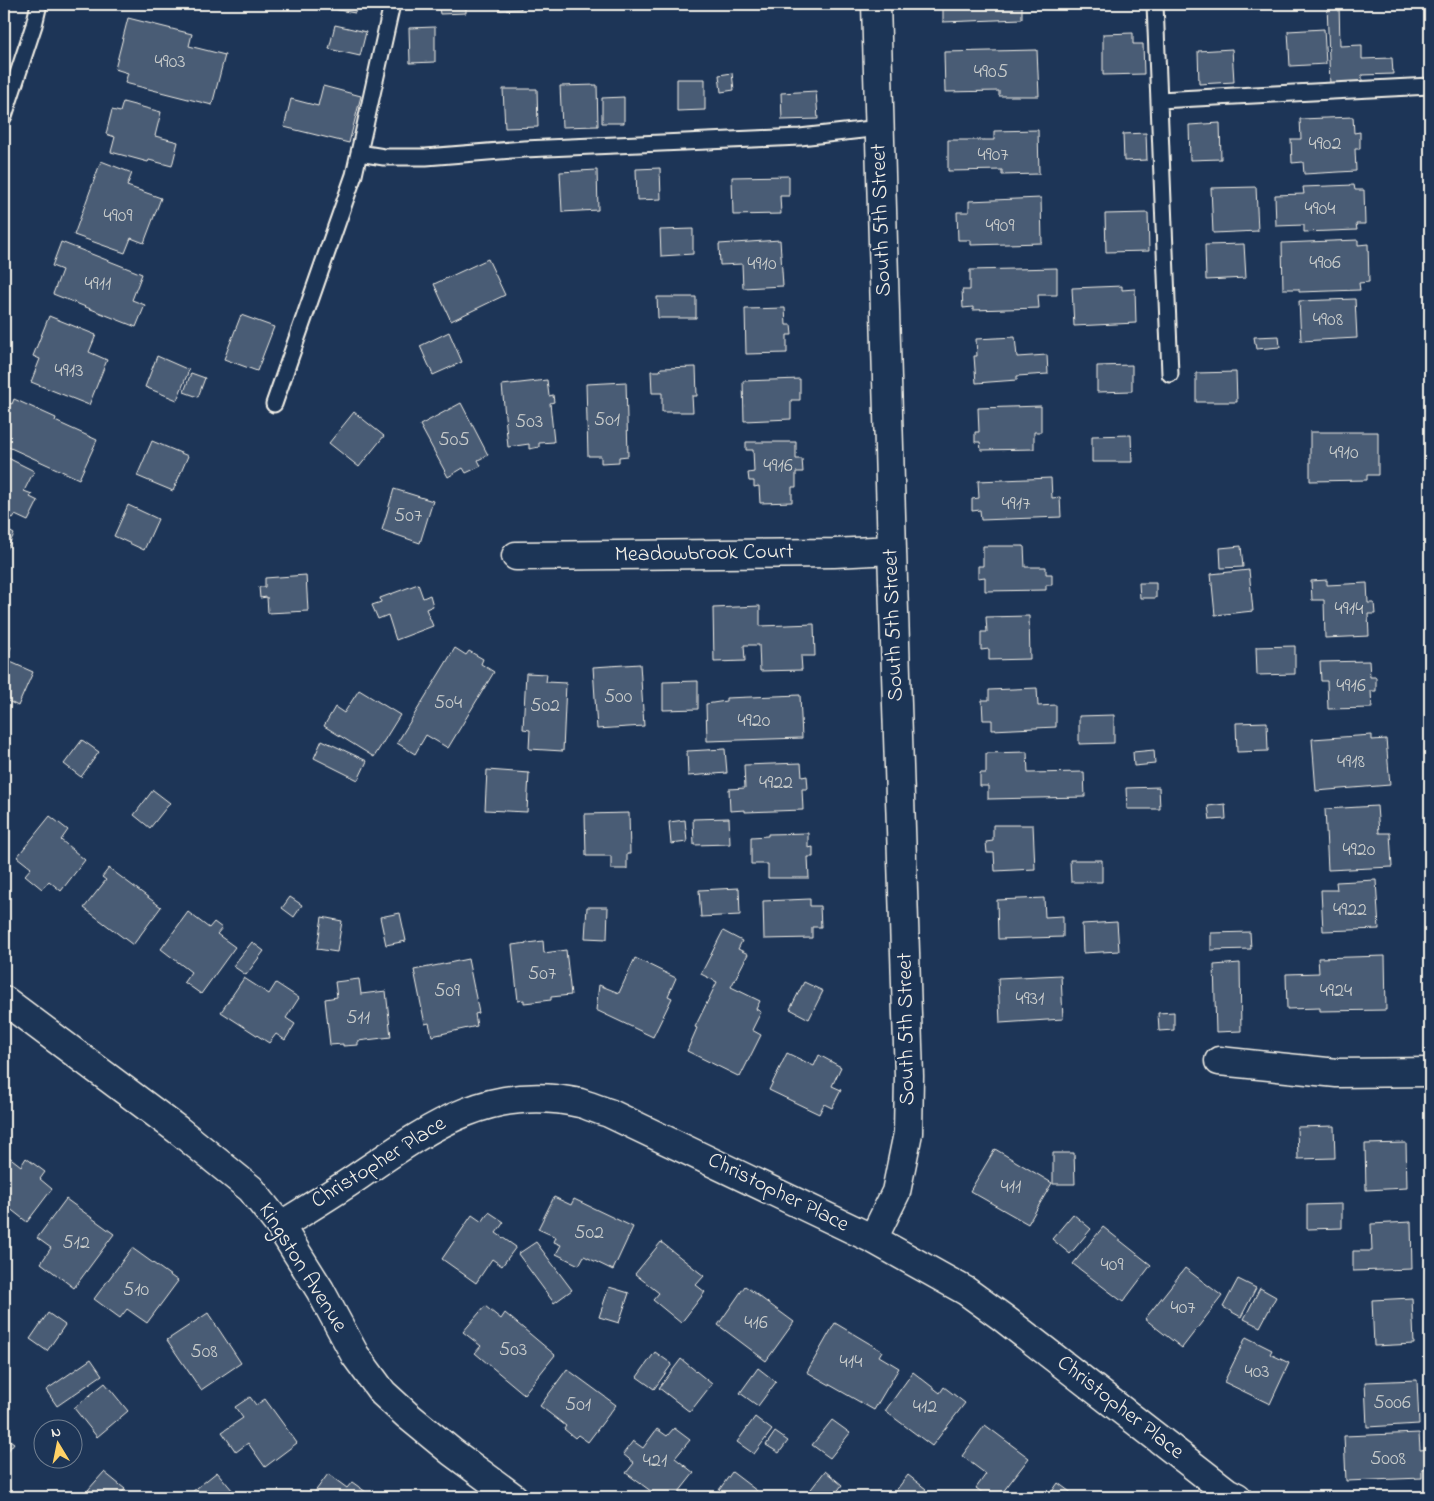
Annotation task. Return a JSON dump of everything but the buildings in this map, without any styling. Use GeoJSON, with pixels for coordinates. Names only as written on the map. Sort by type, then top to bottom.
{"type":"FeatureCollection","features":[{"type":"Feature","properties":{"kind":"street","name":"South 5th Street"},"geometry":{"type":"LineString","coordinates":[[873,1239],[896,1192],[908,1133],[910,1076],[876,4]]}},
{"type":"Feature","properties":{"kind":"street","name":"Meadowbrook Court"},"geometry":{"type":"LineString","coordinates":[[516,556],[834,553],[892,550]]}},
{"type":"Feature","properties":{"kind":"street","name":"Kingston Avenue"},"geometry":{"type":"LineString","coordinates":[[4,1000],[178,1130],[252,1189],[280,1226],[320,1290],[355,1355],[383,1393],[444,1446],[513,1497]]}},
{"type":"Feature","properties":{"kind":"street"},"geometry":{"type":"LineString","coordinates":[[1219,1061],[1337,1073],[1430,1072]]}},
{"type":"Feature","properties":{"kind":"street","name":"Christopher Place"},"geometry":{"type":"LineString","coordinates":[[280,1226],[343,1187],[417,1136],[463,1112],[491,1103],[521,1099],[551,1099],[580,1103],[609,1113],[873,1239],[966,1291],[1236,1497]]}},
{"type":"Feature","properties":{"kind":"lane"},"geometry":{"type":"LineString","coordinates":[[4,116],[39,4]]}},
{"type":"Feature","properties":{"kind":"lane"},"geometry":{"type":"LineString","coordinates":[[274,404],[354,175],[392,4]]}},
{"type":"Feature","properties":{"kind":"lane"},"geometry":{"type":"LineString","coordinates":[[1155,4],[1170,374]]}},
{"type":"Feature","properties":{"kind":"lane"},"geometry":{"type":"LineString","coordinates":[[1159,100],[1430,86]]}},
{"type":"Feature","properties":{"kind":"lane"},"geometry":{"type":"LineString","coordinates":[[359,153],[384,158],[426,157],[524,149],[800,137],[880,128]]}}]}
